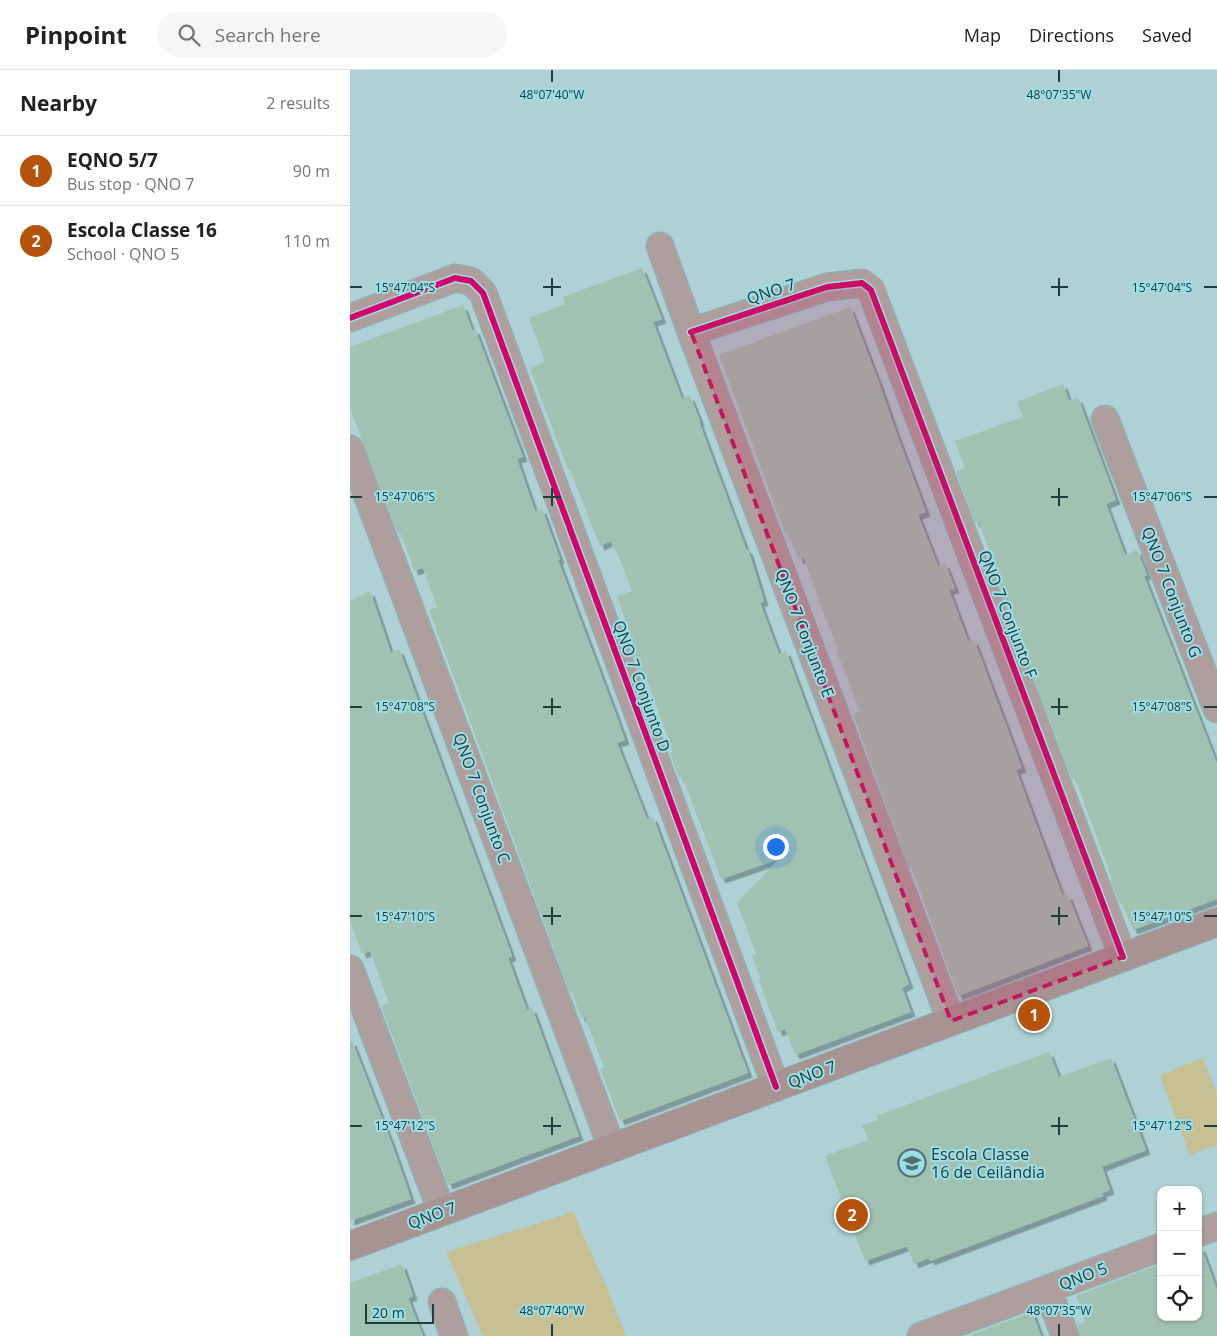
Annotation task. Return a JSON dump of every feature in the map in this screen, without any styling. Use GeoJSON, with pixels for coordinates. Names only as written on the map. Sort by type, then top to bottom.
{"type":"FeatureCollection","features":[{"type":"Feature","properties":{"kind":"main road","name":"QNO 7"},"geometry":{"type":"LineString","coordinates":[[350,1246],[1217,922]]}},
{"type":"Feature","properties":{"kind":"street","name":"QNO 7 Conjunto E"},"geometry":{"type":"LineString","coordinates":[[660,246],[952,1021]]}},
{"type":"Feature","properties":{"kind":"street","name":"QNO 7 Conjunto D"},"geometry":{"type":"LineString","coordinates":[[350,318],[454,278],[471,281],[483,294],[776,1087]]}},
{"type":"Feature","properties":{"kind":"street","name":"QNO 7"},"geometry":{"type":"LineString","coordinates":[[691,332],[827,287],[862,283]]}},
{"type":"Feature","properties":{"kind":"street","name":"QNO 7 Conjunto F"},"geometry":{"type":"LineString","coordinates":[[862,283],[871,290],[1123,957]]}},
{"type":"Feature","properties":{"kind":"street","name":"QNO 7 Conjunto G"},"geometry":{"type":"LineString","coordinates":[[1105,419],[1217,708]]}},
{"type":"Feature","properties":{"kind":"street","name":"QNO 7 Conjunto C"},"geometry":{"type":"LineString","coordinates":[[350,449],[612,1148]]}},
{"type":"Feature","properties":{"kind":"street"},"geometry":{"type":"LineString","coordinates":[[350,969],[442,1212]]}},
{"type":"Feature","properties":{"kind":"street"},"geometry":{"type":"LineString","coordinates":[[1202,1232],[1217,1226]]}},
{"type":"Feature","properties":{"kind":"street","name":"QNO 5"},"geometry":{"type":"LineString","coordinates":[[921,1336],[1157,1249]]}},
{"type":"Feature","properties":{"kind":"street"},"geometry":{"type":"LineString","coordinates":[[1048,1290],[1065,1336]]}},
{"type":"Feature","properties":{"kind":"street"},"geometry":{"type":"LineString","coordinates":[[442,1302],[454,1336]]}},
{"type":"Feature","properties":{"kind":"highlighted area"},"geometry":{"type":"Polygon","coordinates":[[[862,283],[871,290],[1123,957],[951,1021],[691,332],[827,287],[862,283]]]}},
{"type":"Feature","properties":{"kind":"shaded area"},"geometry":{"type":"Polygon","coordinates":[[[1203,1058],[1217,1095],[1217,1145],[1190,1155],[1160,1075],[1203,1058]]]}},
{"type":"Feature","properties":{"kind":"shaded area"},"geometry":{"type":"Polygon","coordinates":[[[573,1212],[626,1336],[483,1336],[446,1252],[573,1212]]]}},
{"type":"Feature","properties":{"kind":"building"},"geometry":{"type":"Polygon","coordinates":[[[642,268],[662,319],[653,322],[682,399],[690,396],[700,421],[746,549],[748,549],[764,601],[760,603],[779,654],[786,651],[909,984],[902,988],[911,1012],[795,1055],[785,1029],[778,1032],[759,981],[761,980],[752,955],[756,954],[737,903],[779,859],[721,879],[682,776],[679,778],[670,752],[673,752],[645,675],[641,676],[631,650],[635,648],[617,596],[632,591],[616,549],[614,550],[611,541],[600,546],[570,470],[568,470],[530,369],[545,361],[529,318],[565,304],[563,297],[642,268]]]}},
{"type":"Feature","properties":{"kind":"building"},"geometry":{"type":"Polygon","coordinates":[[[463,305],[472,330],[475,329],[523,457],[517,459],[535,511],[542,509],[560,559],[558,560],[625,740],[617,743],[647,819],[653,817],[748,1073],[620,1121],[600,1069],[604,1068],[585,1017],[581,1018],[572,993],[570,993],[429,610],[437,607],[423,568],[414,571],[401,533],[398,533],[350,408],[350,347],[463,305]]]}},
{"type":"Feature","properties":{"kind":"building"},"geometry":{"type":"Polygon","coordinates":[[[850,307],[926,512],[918,515],[938,566],[945,563],[955,589],[949,590],[968,641],[974,640],[1022,768],[1016,770],[1062,895],[1068,895],[1088,946],[958,996],[853,714],[860,711],[836,650],[838,650],[804,558],[799,560],[788,533],[786,535],[719,355],[850,307]]]}},
{"type":"Feature","properties":{"kind":"building"},"geometry":{"type":"Polygon","coordinates":[[[1063,384],[1069,401],[1078,398],[1116,500],[1106,504],[1125,555],[1137,550],[1147,575],[1144,576],[1217,764],[1217,899],[1133,930],[1110,880],[1112,879],[1075,778],[1072,779],[994,574],[997,572],[979,522],[975,523],[956,471],[965,468],[955,441],[1023,417],[1017,402],[1063,384]]]}},
{"type":"Feature","properties":{"kind":"building"},"geometry":{"type":"Polygon","coordinates":[[[370,591],[391,653],[399,649],[512,956],[508,958],[527,1010],[532,1008],[579,1136],[448,1185],[381,1006],[389,1003],[370,951],[362,954],[350,921],[350,601],[370,591]]]}},
{"type":"Feature","properties":{"kind":"building"},"geometry":{"type":"Polygon","coordinates":[[[352,1041],[411,1199],[350,1221],[350,1042],[352,1041]]]}},
{"type":"Feature","properties":{"kind":"building","name":"Escola Classe 16 de Ceilândia"},"geometry":{"type":"Polygon","coordinates":[[[1049,1052],[1059,1077],[1111,1058],[1146,1150],[1102,1167],[1110,1190],[1102,1193],[1103,1196],[930,1261],[929,1258],[914,1264],[907,1246],[865,1261],[825,1156],[868,1140],[862,1125],[878,1120],[876,1116],[1049,1052]]]}},
{"type":"Feature","properties":{"kind":"building"},"geometry":{"type":"Polygon","coordinates":[[[1202,1250],[1217,1290],[1217,1336],[1080,1336],[1077,1325],[1085,1322],[1076,1296],[1155,1266],[1157,1273],[1157,1321],[1202,1321],[1202,1250]]]}},
{"type":"Feature","properties":{"kind":"building"},"geometry":{"type":"Polygon","coordinates":[[[402,1264],[413,1296],[408,1298],[423,1336],[350,1336],[350,1283],[402,1264]]]}},
{"type":"Feature","properties":{"kind":"building"},"geometry":{"type":"Polygon","coordinates":[[[1032,1312],[1041,1336],[973,1336],[972,1334],[1032,1312]]]}},
{"type":"Feature","properties":{"kind":"cycle path"},"geometry":{"type":"LineString","coordinates":[[350,318],[455,278],[471,281],[483,293],[776,1087]]}},
{"type":"Feature","properties":{"kind":"cycle path"},"geometry":{"type":"LineString","coordinates":[[691,332],[827,287],[862,283],[871,290],[1123,957]]}},
{"type":"Feature","properties":{"kind":"place","name":"EQNO 5/7"},"geometry":{"type":"Point","coordinates":[1034,1015]}},
{"type":"Feature","properties":{"kind":"place","name":"Escola Classe 16 de Ceilândia"},"geometry":{"type":"Point","coordinates":[912,1163]}},
{"type":"Feature","properties":{"kind":"place","name":"Escola Classe 16"},"geometry":{"type":"Point","coordinates":[852,1215]}}]}
